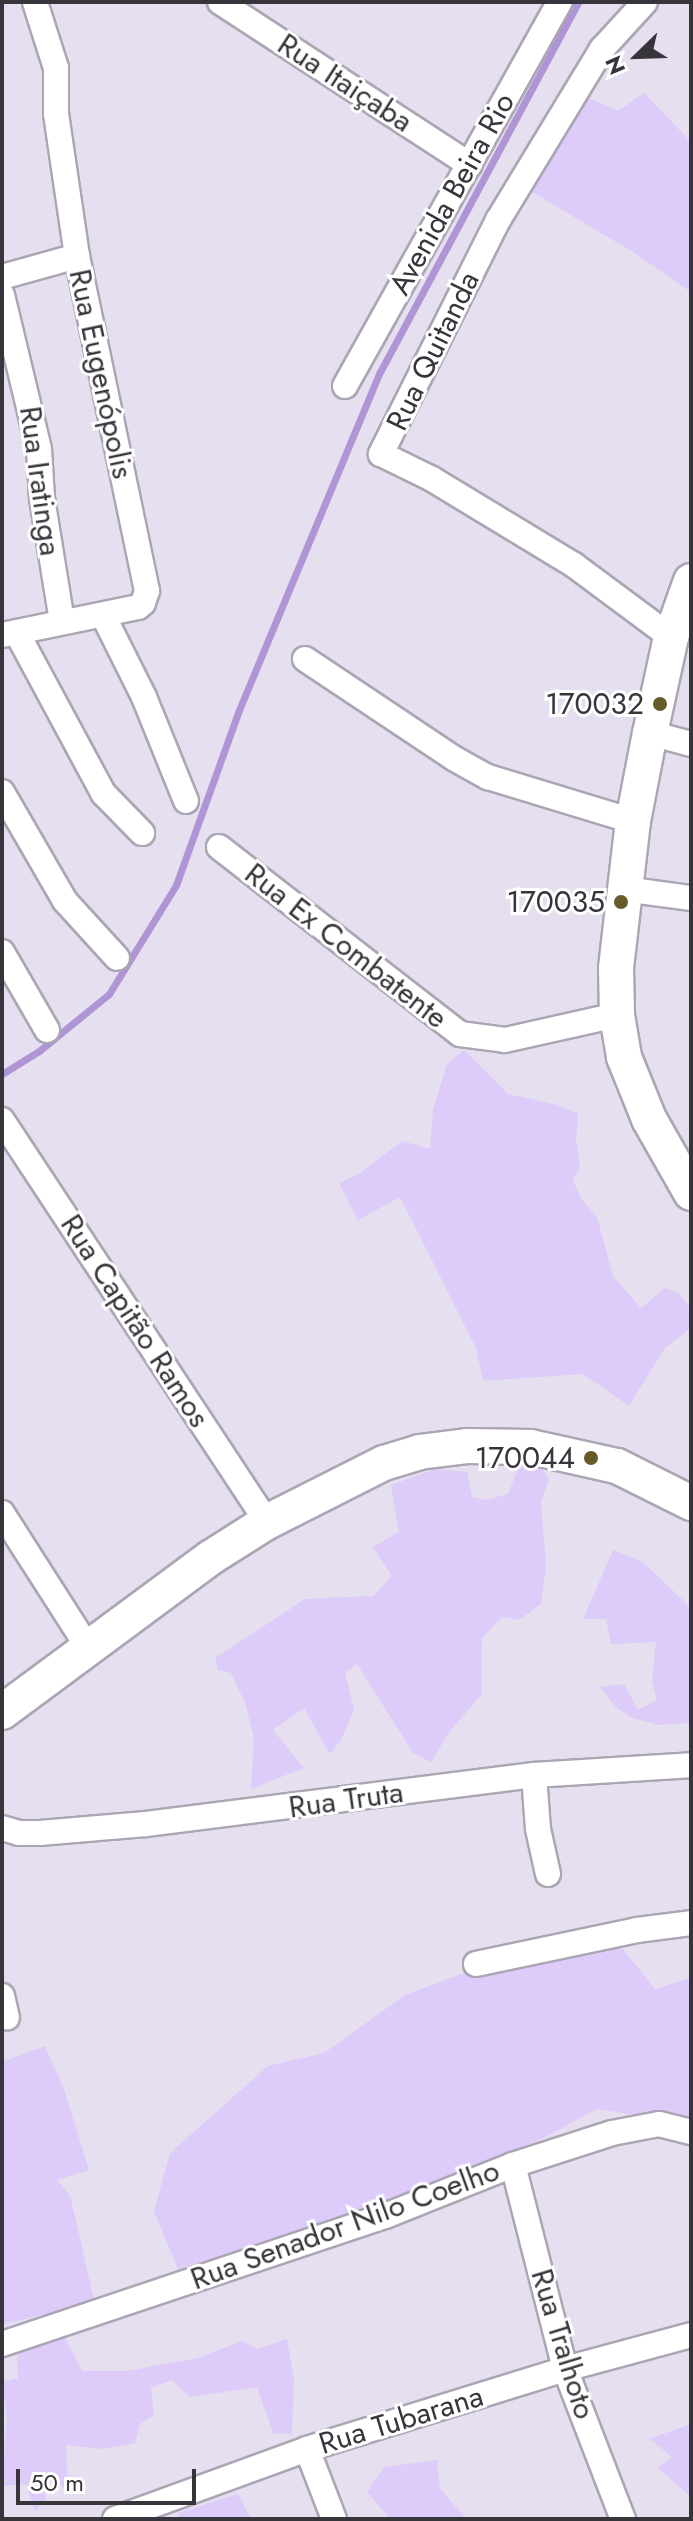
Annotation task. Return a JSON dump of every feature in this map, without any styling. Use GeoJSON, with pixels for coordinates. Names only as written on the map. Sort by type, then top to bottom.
{"type":"FeatureCollection","features":[{"type":"Feature","properties":{"kind":"main road"},"geometry":{"type":"LineString","coordinates":[[691,581],[671,637],[650,733],[633,821],[616,968],[617,1015],[624,1057],[649,1119],[691,1193]]}},
{"type":"Feature","properties":{"kind":"main road"},"geometry":{"type":"LineString","coordinates":[[2,1712],[210,1558],[267,1522],[384,1463],[419,1452],[467,1446],[531,1447],[570,1453],[617,1466],[691,1503]]}},
{"type":"Feature","properties":{"kind":"street","name":"Rua Eugenópolis"},"geometry":{"type":"LineString","coordinates":[[10,634],[138,607],[147,591],[77,256],[56,114],[56,68],[35,2]]}},
{"type":"Feature","properties":{"kind":"street","name":"Rua Itaiçaba"},"geometry":{"type":"LineString","coordinates":[[220,2],[470,165]]}},
{"type":"Feature","properties":{"kind":"street","name":"Rua Quitanda"},"geometry":{"type":"LineString","coordinates":[[645,2],[602,49],[498,220],[381,454],[432,479],[574,565],[671,637]]}},
{"type":"Feature","properties":{"kind":"street","name":"Avenida Beira Rio"},"geometry":{"type":"LineString","coordinates":[[345,386],[470,165],[556,3]]}},
{"type":"Feature","properties":{"kind":"street"},"geometry":{"type":"LineString","coordinates":[[2,277],[77,256]]}},
{"type":"Feature","properties":{"kind":"street","name":"Rua Iratinga"},"geometry":{"type":"LineString","coordinates":[[2,295],[39,449],[42,498],[62,621]]}},
{"type":"Feature","properties":{"kind":"street"},"geometry":{"type":"LineString","coordinates":[[103,615],[144,697],[186,801]]}},
{"type":"Feature","properties":{"kind":"street"},"geometry":{"type":"LineString","coordinates":[[10,634],[103,793],[142,833]]}},
{"type":"Feature","properties":{"kind":"street"},"geometry":{"type":"LineString","coordinates":[[305,659],[455,759],[488,777],[633,821]]}},
{"type":"Feature","properties":{"kind":"street"},"geometry":{"type":"LineString","coordinates":[[650,733],[691,744]]}},
{"type":"Feature","properties":{"kind":"street"},"geometry":{"type":"LineString","coordinates":[[2,792],[65,901],[117,958]]}},
{"type":"Feature","properties":{"kind":"street","name":"Rua Ex Combatente"},"geometry":{"type":"LineString","coordinates":[[219,847],[460,1034],[505,1040],[617,1015]]}},
{"type":"Feature","properties":{"kind":"street"},"geometry":{"type":"LineString","coordinates":[[624,889],[691,898]]}},
{"type":"Feature","properties":{"kind":"street"},"geometry":{"type":"LineString","coordinates":[[2,952],[47,1030]]}},
{"type":"Feature","properties":{"kind":"street","name":"Rua Capitão Ramos"},"geometry":{"type":"LineString","coordinates":[[2,1120],[267,1522]]}},
{"type":"Feature","properties":{"kind":"street"},"geometry":{"type":"LineString","coordinates":[[2,1513],[89,1649]]}},
{"type":"Feature","properties":{"kind":"street","name":"Rua Truta"},"geometry":{"type":"LineString","coordinates":[[2,1828],[19,1833],[40,1833],[146,1824],[534,1775],[691,1765]]}},
{"type":"Feature","properties":{"kind":"street"},"geometry":{"type":"LineString","coordinates":[[534,1775],[538,1829],[548,1874]]}},
{"type":"Feature","properties":{"kind":"street"},"geometry":{"type":"LineString","coordinates":[[476,1964],[637,1930],[691,1923]]}},
{"type":"Feature","properties":{"kind":"street","name":"Rua Senador Nilo Coelho"},"geometry":{"type":"LineString","coordinates":[[2,2344],[385,2216],[513,2165],[639,2127],[659,2124],[691,2132]]}},
{"type":"Feature","properties":{"kind":"street","name":"Rua Tralhoto"},"geometry":{"type":"LineString","coordinates":[[513,2165],[565,2369],[623,2519]]}},
{"type":"Feature","properties":{"kind":"street","name":"Rua Tubarana"},"geometry":{"type":"LineString","coordinates":[[115,2519],[307,2449],[565,2369],[691,2335]]}},
{"type":"Feature","properties":{"kind":"street"},"geometry":{"type":"LineString","coordinates":[[307,2449],[334,2519]]}},
{"type":"Feature","properties":{"kind":"shaded area"},"geometry":{"type":"Polygon","coordinates":[[[644,93],[691,142],[691,292],[633,252],[532,192],[584,96],[618,111],[644,93]]]}},
{"type":"Feature","properties":{"kind":"shaded area"},"geometry":{"type":"Polygon","coordinates":[[[464,1050],[508,1094],[558,1105],[578,1114],[576,1140],[580,1166],[573,1181],[582,1200],[597,1217],[613,1276],[641,1308],[665,1288],[678,1293],[691,1309],[691,1328],[665,1348],[629,1406],[583,1374],[483,1381],[476,1348],[400,1197],[358,1220],[339,1183],[359,1174],[402,1141],[430,1149],[433,1110],[447,1064],[464,1050]]]}},
{"type":"Feature","properties":{"kind":"shaded area"},"geometry":{"type":"Polygon","coordinates":[[[526,1448],[549,1479],[541,1502],[546,1566],[541,1604],[519,1620],[502,1617],[482,1638],[481,1695],[450,1731],[431,1762],[413,1753],[357,1664],[345,1673],[354,1709],[341,1740],[330,1754],[304,1708],[273,1730],[304,1768],[251,1789],[254,1738],[245,1703],[231,1673],[218,1670],[215,1658],[305,1599],[373,1596],[392,1576],[373,1547],[399,1532],[391,1485],[435,1469],[467,1472],[472,1497],[486,1500],[508,1494],[526,1448]]]}},
{"type":"Feature","properties":{"kind":"shaded area"},"geometry":{"type":"Polygon","coordinates":[[[613,1550],[643,1562],[691,1608],[691,1723],[659,1725],[632,1718],[616,1707],[600,1687],[624,1684],[638,1710],[657,1700],[652,1681],[656,1642],[611,1644],[606,1619],[583,1619],[613,1550]]]}},
{"type":"Feature","properties":{"kind":"shaded area"},"geometry":{"type":"Polygon","coordinates":[[[545,1943],[623,1949],[655,1989],[691,1978],[691,2124],[597,2109],[545,2137],[411,2196],[178,2269],[154,2211],[170,2153],[268,2066],[324,2053],[405,1995],[545,1943]]]}},
{"type":"Feature","properties":{"kind":"shaded area"},"geometry":{"type":"Polygon","coordinates":[[[45,2046],[64,2089],[89,2170],[57,2180],[70,2195],[95,2304],[2,2324],[2,2062],[45,2046]]]}},
{"type":"Feature","properties":{"kind":"shaded area"},"geometry":{"type":"Polygon","coordinates":[[[65,2338],[82,2371],[127,2371],[198,2358],[242,2341],[258,2349],[287,2339],[294,2379],[292,2435],[273,2433],[257,2387],[190,2397],[172,2380],[151,2388],[154,2415],[140,2424],[135,2443],[102,2449],[66,2445],[68,2489],[41,2478],[46,2499],[35,2512],[26,2484],[2,2486],[7,2416],[2,2382],[18,2378],[17,2353],[65,2338]]]}},
{"type":"Feature","properties":{"kind":"shaded area"},"geometry":{"type":"Polygon","coordinates":[[[691,2424],[691,2497],[658,2468],[672,2457],[650,2439],[612,2452],[691,2424]]]}},
{"type":"Feature","properties":{"kind":"shaded area"},"geometry":{"type":"Polygon","coordinates":[[[437,2460],[440,2488],[466,2519],[390,2519],[367,2492],[384,2467],[437,2460]]]}},
{"type":"Feature","properties":{"kind":"shaded area"},"geometry":{"type":"Polygon","coordinates":[[[238,2494],[251,2519],[180,2519],[178,2513],[238,2494]]]}},
{"type":"Feature","properties":{"kind":"waterway"},"geometry":{"type":"LineString","coordinates":[[2,1074],[39,1051],[109,994],[176,885],[239,710],[380,372],[578,2]]}},
{"type":"Feature","properties":{"kind":"place","name":"170032"},"geometry":{"type":"Point","coordinates":[660,704]}},
{"type":"Feature","properties":{"kind":"place","name":"170035"},"geometry":{"type":"Point","coordinates":[621,902]}},
{"type":"Feature","properties":{"kind":"place","name":"170044"},"geometry":{"type":"Point","coordinates":[591,1458]}}]}
